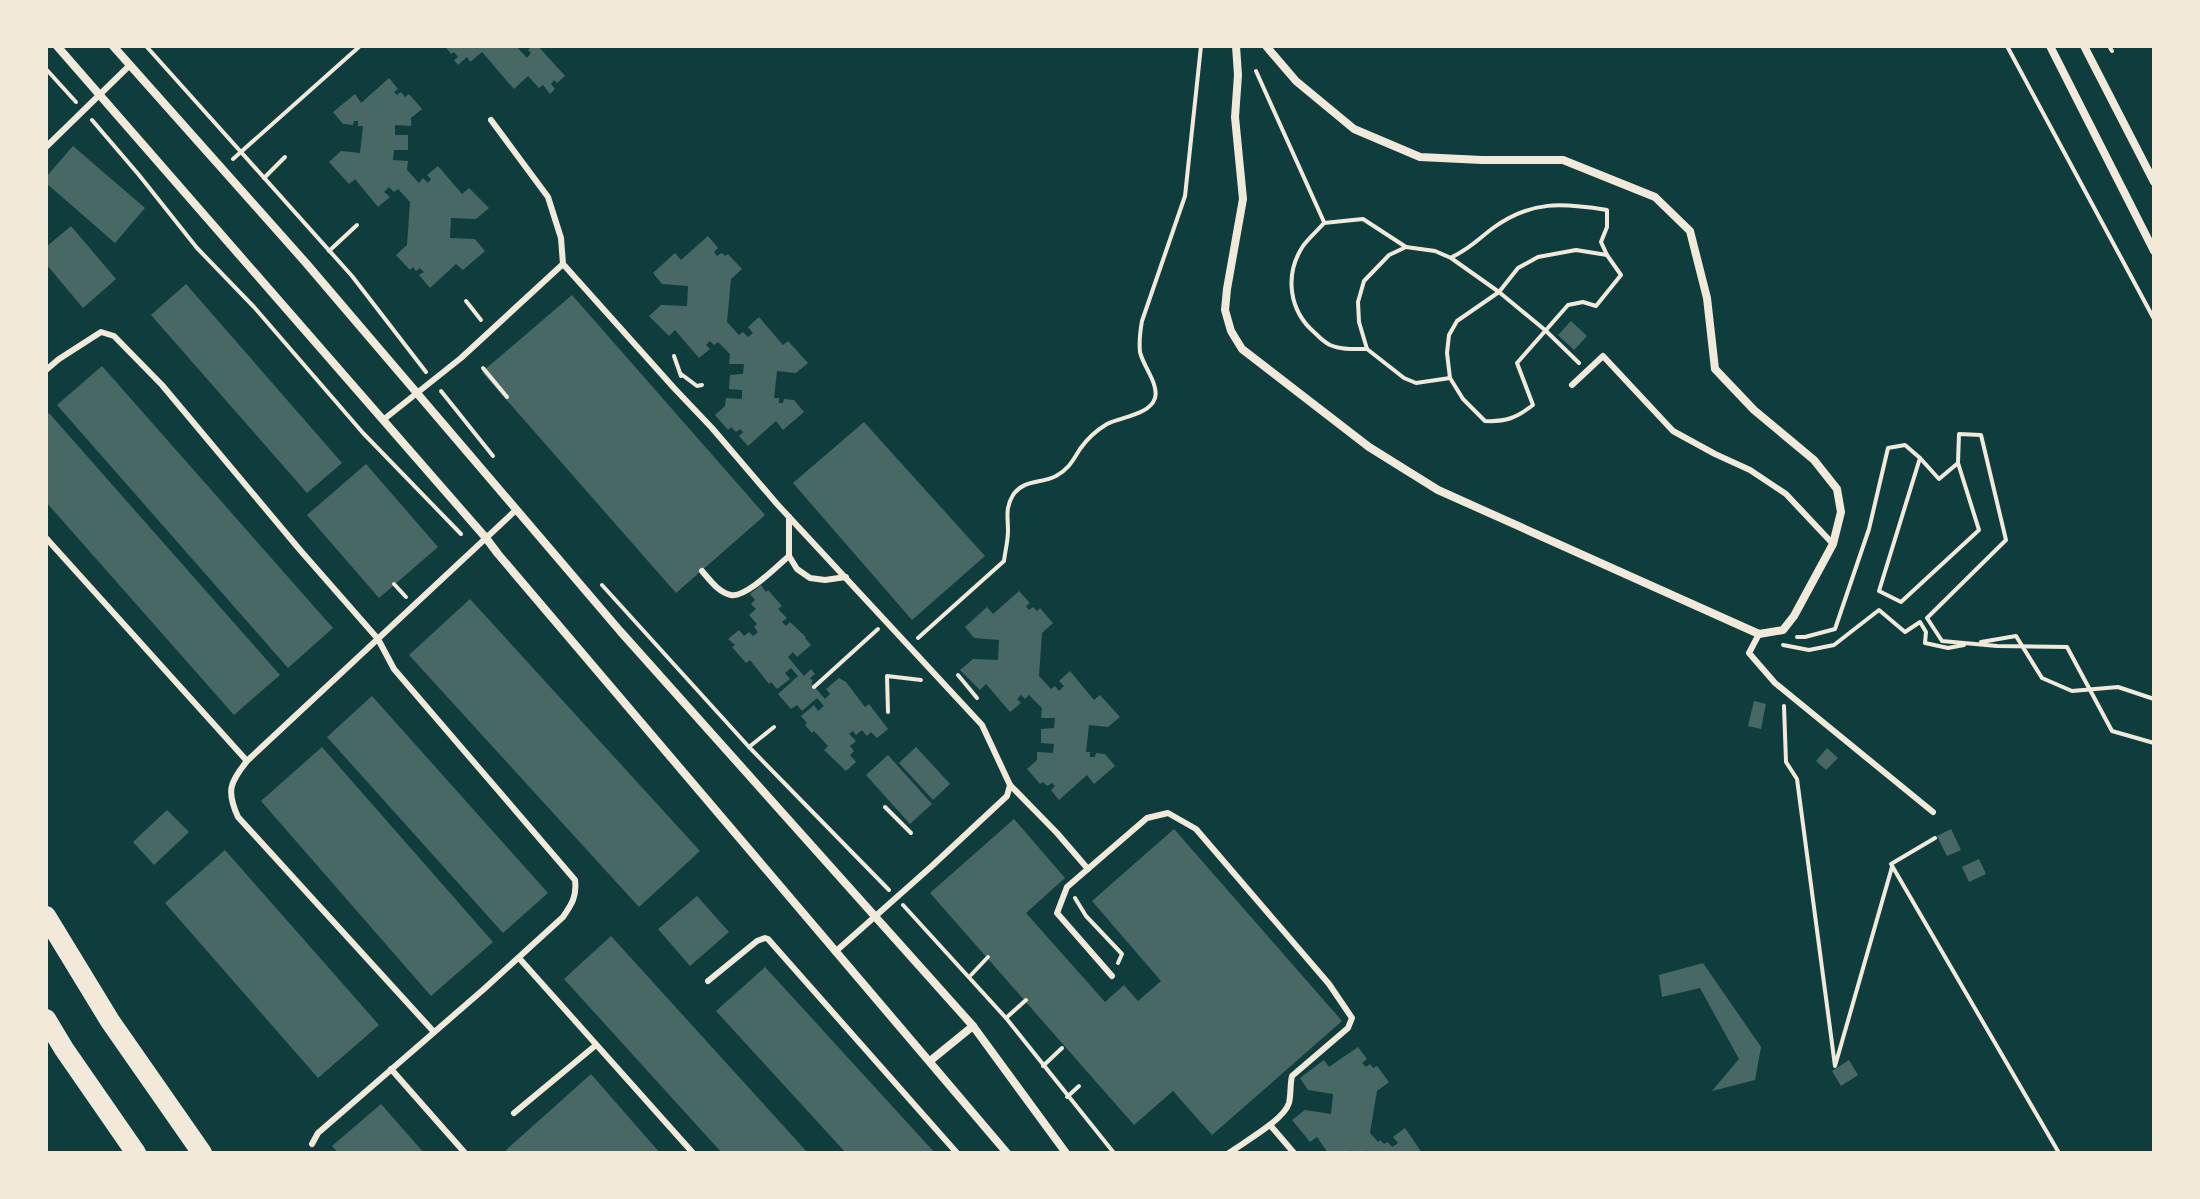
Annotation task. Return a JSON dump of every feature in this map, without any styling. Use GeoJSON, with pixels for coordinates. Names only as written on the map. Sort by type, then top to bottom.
{"type":"FeatureCollection","features":[{"type":"Feature","properties":{"kind":"highway"},"geometry":{"type":"LineString","coordinates":[[46,916],[110,1021],[202,1153]]}},
{"type":"Feature","properties":{"kind":"highway"},"geometry":{"type":"LineString","coordinates":[[46,1019],[136,1153]]}},
{"type":"Feature","properties":{"kind":"street"},"geometry":{"type":"LineString","coordinates":[[57,46],[486,538],[1007,1153]]}},
{"type":"Feature","properties":{"kind":"street"},"geometry":{"type":"LineString","coordinates":[[113,46],[315,274],[620,631],[973,1026],[1066,1153]]}},
{"type":"Feature","properties":{"kind":"street"},"geometry":{"type":"LineString","coordinates":[[1236,46],[1238,75],[1235,117],[1243,199],[1225,310],[1231,331],[1242,349],[1369,447],[1438,490],[1759,634],[1783,630],[1794,616],[1833,544],[1841,512],[1837,489],[1814,460],[1754,410],[1715,369],[1707,298],[1690,231],[1655,197],[1563,160],[1420,157],[1354,129],[1296,81],[1266,46]]}},
{"type":"Feature","properties":{"kind":"street"},"geometry":{"type":"LineString","coordinates":[[2050,46],[2154,251]]}},
{"type":"Feature","properties":{"kind":"street"},"geometry":{"type":"LineString","coordinates":[[2084,46],[2154,182]]}},
{"type":"Feature","properties":{"kind":"street"},"geometry":{"type":"LineString","coordinates":[[930,1061],[973,1026]]}},
{"type":"Feature","properties":{"kind":"lane"},"geometry":{"type":"LineString","coordinates":[[46,147],[130,65]]}},
{"type":"Feature","properties":{"kind":"lane"},"geometry":{"type":"LineString","coordinates":[[491,120],[548,197],[561,238],[563,264],[789,517],[982,725],[1010,785],[1088,869]]}},
{"type":"Feature","properties":{"kind":"lane"},"geometry":{"type":"LineString","coordinates":[[383,420],[461,358],[563,264]]}},
{"type":"Feature","properties":{"kind":"lane"},"geometry":{"type":"LineString","coordinates":[[46,370],[101,332],[114,336],[162,385],[378,639],[394,669],[575,880],[577,891],[573,904],[563,917],[318,1133],[312,1144]]}},
{"type":"Feature","properties":{"kind":"lane"},"geometry":{"type":"LineString","coordinates":[[1572,385],[1603,356],[1673,431],[1750,470],[1786,494],[1833,544]]}},
{"type":"Feature","properties":{"kind":"lane"},"geometry":{"type":"LineString","coordinates":[[434,1032],[238,817],[231,800],[233,778],[247,761],[516,510]]}},
{"type":"Feature","properties":{"kind":"lane"},"geometry":{"type":"LineString","coordinates":[[789,517],[789,556],[797,569],[810,578],[825,580],[846,577]]}},
{"type":"Feature","properties":{"kind":"lane"},"geometry":{"type":"LineString","coordinates":[[46,538],[247,761]]}},
{"type":"Feature","properties":{"kind":"lane"},"geometry":{"type":"LineString","coordinates":[[702,571],[716,587],[733,595],[744,593],[789,556]]}},
{"type":"Feature","properties":{"kind":"lane"},"geometry":{"type":"LineString","coordinates":[[1759,634],[1749,653],[1783,689],[1933,812]]}},
{"type":"Feature","properties":{"kind":"lane"},"geometry":{"type":"LineString","coordinates":[[835,952],[1007,796],[1010,785]]}},
{"type":"Feature","properties":{"kind":"lane"},"geometry":{"type":"LineString","coordinates":[[1112,976],[1057,913],[1067,887],[1147,818],[1168,813],[1196,829],[1329,984],[1352,1018],[1348,1028],[1295,1067],[1289,1103],[1270,1125],[1229,1153]]}},
{"type":"Feature","properties":{"kind":"lane"},"geometry":{"type":"LineString","coordinates":[[708,981],[757,941],[768,939],[957,1153]]}},
{"type":"Feature","properties":{"kind":"lane"},"geometry":{"type":"LineString","coordinates":[[519,958],[693,1153]]}},
{"type":"Feature","properties":{"kind":"lane"},"geometry":{"type":"LineString","coordinates":[[514,1113],[596,1045]]}},
{"type":"Feature","properties":{"kind":"lane"},"geometry":{"type":"LineString","coordinates":[[391,1069],[465,1153]]}},
{"type":"Feature","properties":{"kind":"lane"},"geometry":{"type":"LineString","coordinates":[[1270,1125],[1294,1153]]}},
{"type":"Feature","properties":{"kind":"path"},"geometry":{"type":"LineString","coordinates":[[146,46],[352,276],[494,458]]}},
{"type":"Feature","properties":{"kind":"path"},"geometry":{"type":"LineString","coordinates":[[222,169],[360,46]]}},
{"type":"Feature","properties":{"kind":"path"},"geometry":{"type":"LineString","coordinates":[[910,645],[1004,561],[1007,508],[1017,490],[1026,483],[1043,482],[1059,475],[1072,464],[1081,447],[1094,433],[1154,402],[1155,391],[1141,354],[1139,338],[1185,196],[1201,46]]}},
{"type":"Feature","properties":{"kind":"path"},"geometry":{"type":"LineString","coordinates":[[2007,46],[2154,319]]}},
{"type":"Feature","properties":{"kind":"path"},"geometry":{"type":"LineString","coordinates":[[47,71],[139,175],[197,248],[254,307],[363,433],[456,529]]}},
{"type":"Feature","properties":{"kind":"path"},"geometry":{"type":"LineString","coordinates":[[1256,71],[1324,223]]}},
{"type":"Feature","properties":{"kind":"path"},"geometry":{"type":"LineString","coordinates":[[264,178],[285,157]]}},
{"type":"Feature","properties":{"kind":"path"},"geometry":{"type":"LineString","coordinates":[[1451,258],[1472,247],[1492,229],[1516,214],[1540,206],[1566,203],[1607,210],[1607,227],[1601,242],[1621,275],[1596,306],[1583,302],[1568,305],[1545,330],[1517,363],[1533,405],[1516,418],[1496,422],[1485,421],[1463,399],[1450,378],[1447,353],[1449,335],[1457,321],[1499,292],[1518,268],[1538,257],[1576,250],[1607,255]]}},
{"type":"Feature","properties":{"kind":"path"},"geometry":{"type":"LineString","coordinates":[[1367,349],[1347,349],[1329,344],[1302,322],[1294,302],[1291,285],[1293,268],[1303,247],[1324,223],[1363,219],[1406,247],[1435,251],[1451,258],[1499,292],[1587,370]]}},
{"type":"Feature","properties":{"kind":"path"},"geometry":{"type":"LineString","coordinates":[[329,251],[357,225]]}},
{"type":"Feature","properties":{"kind":"path"},"geometry":{"type":"LineString","coordinates":[[1406,247],[1389,255],[1364,281],[1358,302],[1359,322],[1367,349],[1404,378],[1416,383],[1450,378]]}},
{"type":"Feature","properties":{"kind":"path"},"geometry":{"type":"LineString","coordinates":[[466,301],[481,320]]}},
{"type":"Feature","properties":{"kind":"path"},"geometry":{"type":"LineString","coordinates":[[483,368],[507,397]]}},
{"type":"Feature","properties":{"kind":"path"},"geometry":{"type":"LineString","coordinates":[[681,374],[697,386],[702,385]]}},
{"type":"Feature","properties":{"kind":"path"},"geometry":{"type":"LineString","coordinates":[[1920,458],[1879,591],[1901,602],[1979,530],[1958,463],[1959,434],[1981,435],[2006,540],[1927,618],[1942,641],[2067,647],[2112,731],[2154,743]]}},
{"type":"Feature","properties":{"kind":"path"},"geometry":{"type":"LineString","coordinates":[[1793,636],[1805,637],[1835,629],[1869,529],[1888,448],[1905,445],[1939,479],[1958,463]]}},
{"type":"Feature","properties":{"kind":"path"},"geometry":{"type":"LineString","coordinates":[[595,577],[749,747],[970,976],[1114,1153]]}},
{"type":"Feature","properties":{"kind":"path"},"geometry":{"type":"LineString","coordinates":[[394,584],[408,599]]}},
{"type":"Feature","properties":{"kind":"path"},"geometry":{"type":"LineString","coordinates":[[1759,634],[1779,644],[1809,650],[1834,645],[1879,610],[1905,632],[1920,622],[1926,632],[1925,643],[1948,648],[2016,636],[2042,678],[2072,691],[2118,687],[2154,699]]}},
{"type":"Feature","properties":{"kind":"path"},"geometry":{"type":"LineString","coordinates":[[814,687],[880,627]]}},
{"type":"Feature","properties":{"kind":"path"},"geometry":{"type":"LineString","coordinates":[[888,712],[887,676],[931,681]]}},
{"type":"Feature","properties":{"kind":"path"},"geometry":{"type":"LineString","coordinates":[[1783,689],[1786,762],[1797,779],[1835,1066],[1891,864],[1935,838]]}},
{"type":"Feature","properties":{"kind":"path"},"geometry":{"type":"LineString","coordinates":[[753,743],[774,727]]}},
{"type":"Feature","properties":{"kind":"path"},"geometry":{"type":"LineString","coordinates":[[885,807],[911,833]]}},
{"type":"Feature","properties":{"kind":"path"},"geometry":{"type":"LineString","coordinates":[[1892,867],[2059,1153]]}},
{"type":"Feature","properties":{"kind":"path"},"geometry":{"type":"LineString","coordinates":[[1075,880],[1072,892],[1086,916],[1122,954],[1112,976]]}},
{"type":"Feature","properties":{"kind":"path"},"geometry":{"type":"LineString","coordinates":[[970,976],[988,957]]}},
{"type":"Feature","properties":{"kind":"path"},"geometry":{"type":"LineString","coordinates":[[1006,1018],[1026,1000]]}},
{"type":"Feature","properties":{"kind":"path"},"geometry":{"type":"LineString","coordinates":[[1043,1066],[1062,1048]]}},
{"type":"Feature","properties":{"kind":"path"},"geometry":{"type":"LineString","coordinates":[[1067,1097],[1079,1086]]}},
{"type":"Feature","properties":{"kind":"building"},"geometry":{"type":"Polygon","coordinates":[[[445,46],[516,46],[527,58],[531,53],[528,50],[538,46],[565,76],[557,83],[554,80],[551,84],[555,89],[550,94],[543,85],[539,88],[528,76],[514,89],[482,52],[470,62],[467,57],[458,65],[454,60],[458,57],[445,46]]]}},
{"type":"Feature","properties":{"kind":"building"},"geometry":{"type":"Polygon","coordinates":[[[389,78],[398,89],[394,92],[397,95],[401,92],[405,97],[409,94],[422,109],[411,118],[411,126],[395,125],[395,135],[408,135],[408,150],[394,150],[393,160],[408,161],[407,170],[419,183],[423,178],[428,183],[431,179],[427,175],[438,166],[462,194],[469,188],[489,208],[476,219],[451,218],[450,238],[475,239],[485,251],[463,270],[456,264],[430,288],[419,275],[424,272],[420,268],[410,270],[396,255],[407,245],[410,202],[398,189],[394,192],[389,187],[384,192],[390,197],[378,207],[355,179],[349,184],[329,162],[341,151],[360,153],[363,126],[358,126],[358,121],[354,121],[353,125],[343,124],[333,112],[355,94],[361,103],[389,78]]]}},
{"type":"Feature","properties":{"kind":"building"},"geometry":{"type":"Polygon","coordinates":[[[73,146],[145,208],[115,243],[46,183],[46,177],[73,146]]]}},
{"type":"Feature","properties":{"kind":"building"},"geometry":{"type":"Polygon","coordinates":[[[71,226],[116,279],[83,308],[46,264],[46,247],[71,226]]]}},
{"type":"Feature","properties":{"kind":"building"},"geometry":{"type":"Polygon","coordinates":[[[708,236],[718,248],[714,252],[717,256],[728,254],[742,269],[731,279],[727,322],[739,335],[743,332],[748,337],[753,333],[748,327],[759,317],[783,345],[788,341],[808,363],[796,373],[777,371],[774,398],[779,398],[779,403],[783,403],[784,399],[794,400],[804,412],[783,430],[776,421],[748,446],[739,436],[743,432],[740,429],[736,432],[731,427],[728,430],[715,415],[725,406],[726,398],[742,399],[742,390],[729,389],[730,375],[743,374],[744,364],[729,364],[730,354],[718,342],[714,345],[710,341],[706,345],[710,349],[699,358],[675,330],[669,336],[649,316],[661,305],[687,306],[688,286],[662,284],[653,273],[675,253],[681,260],[708,236]]]}},
{"type":"Feature","properties":{"kind":"building"},"geometry":{"type":"Polygon","coordinates":[[[186,284],[342,463],[307,493],[151,315],[186,284]]]}},
{"type":"Feature","properties":{"kind":"building"},"geometry":{"type":"Polygon","coordinates":[[[572,295],[765,515],[676,593],[482,372],[572,295]]]}},
{"type":"Feature","properties":{"kind":"building"},"geometry":{"type":"Polygon","coordinates":[[[1571,321],[1587,336],[1574,350],[1558,335],[1571,321]]]}},
{"type":"Feature","properties":{"kind":"building"},"geometry":{"type":"Polygon","coordinates":[[[102,366],[333,628],[288,668],[57,405],[102,366]]]}},
{"type":"Feature","properties":{"kind":"building"},"geometry":{"type":"Polygon","coordinates":[[[49,413],[280,675],[234,715],[46,502],[46,415],[49,413]]]}},
{"type":"Feature","properties":{"kind":"building"},"geometry":{"type":"Polygon","coordinates":[[[864,422],[985,556],[912,620],[793,483],[864,422]]]}},
{"type":"Feature","properties":{"kind":"building"},"geometry":{"type":"Polygon","coordinates":[[[366,464],[438,547],[379,598],[307,515],[366,464]]]}},
{"type":"Feature","properties":{"kind":"building"},"geometry":{"type":"Polygon","coordinates":[[[761,585],[782,606],[778,609],[787,618],[782,622],[786,626],[790,622],[811,645],[797,657],[793,652],[788,657],[804,676],[811,669],[815,674],[810,678],[811,683],[825,699],[830,694],[826,689],[839,678],[846,682],[865,707],[869,704],[888,729],[877,738],[871,732],[867,736],[862,730],[856,735],[853,731],[849,734],[856,741],[850,746],[854,751],[850,755],[856,762],[846,771],[824,750],[828,746],[814,731],[812,733],[801,716],[814,705],[818,711],[824,706],[817,698],[802,711],[797,705],[791,709],[778,694],[798,676],[791,668],[785,673],[790,679],[777,689],[771,682],[769,684],[750,660],[746,663],[728,639],[739,630],[744,636],[749,632],[753,636],[758,632],[754,627],[757,624],[749,615],[756,609],[751,604],[755,600],[750,594],[761,585]]]}},
{"type":"Feature","properties":{"kind":"building"},"geometry":{"type":"Polygon","coordinates":[[[1019,591],[1030,603],[1026,606],[1029,610],[1033,607],[1037,611],[1040,608],[1053,623],[1042,633],[1039,676],[1051,689],[1055,686],[1059,691],[1064,686],[1059,681],[1070,671],[1094,700],[1100,695],[1120,717],[1108,727],[1089,725],[1086,752],[1090,752],[1090,757],[1095,757],[1096,753],[1105,754],[1115,766],[1094,784],[1087,775],[1059,800],[1051,790],[1055,786],[1052,783],[1047,786],[1043,782],[1040,784],[1027,769],[1037,760],[1037,752],[1053,753],[1054,744],[1041,743],[1041,729],[1054,728],[1055,718],[1041,718],[1042,708],[1029,695],[1025,699],[1021,695],[1017,699],[1021,703],[1010,712],[986,684],[980,690],[960,670],[973,659],[998,660],[999,640],[974,638],[965,627],[987,607],[993,614],[1019,591]]]}},
{"type":"Feature","properties":{"kind":"building"},"geometry":{"type":"Polygon","coordinates":[[[470,599],[700,851],[639,907],[409,655],[470,599]]]}},
{"type":"Feature","properties":{"kind":"building"},"geometry":{"type":"Polygon","coordinates":[[[372,696],[548,893],[503,933],[327,737],[372,696]]]}},
{"type":"Feature","properties":{"kind":"building"},"geometry":{"type":"Polygon","coordinates":[[[1754,701],[1766,704],[1761,729],[1748,726],[1754,701]]]}},
{"type":"Feature","properties":{"kind":"building"},"geometry":{"type":"Polygon","coordinates":[[[322,747],[493,942],[431,996],[261,801],[322,747]]]}},
{"type":"Feature","properties":{"kind":"building"},"geometry":{"type":"Polygon","coordinates":[[[916,747],[950,784],[933,800],[899,763],[916,747]]]}},
{"type":"Feature","properties":{"kind":"building"},"geometry":{"type":"Polygon","coordinates":[[[1827,748],[1838,758],[1826,770],[1816,761],[1827,748]]]}},
{"type":"Feature","properties":{"kind":"building"},"geometry":{"type":"Polygon","coordinates":[[[888,755],[932,804],[910,824],[866,775],[888,755]]]}},
{"type":"Feature","properties":{"kind":"building"},"geometry":{"type":"Polygon","coordinates":[[[167,810],[189,832],[154,865],[133,842],[167,810]]]}},
{"type":"Feature","properties":{"kind":"building"},"geometry":{"type":"Polygon","coordinates":[[[1014,819],[1065,878],[1026,913],[1105,1002],[1124,985],[1138,1001],[1161,981],[1092,901],[1174,829],[1342,1021],[1212,1135],[1173,1091],[1134,1125],[930,893],[1014,819]]]}},
{"type":"Feature","properties":{"kind":"building"},"geometry":{"type":"Polygon","coordinates":[[[1951,829],[1961,850],[1947,856],[1937,836],[1951,829]]]}},
{"type":"Feature","properties":{"kind":"building"},"geometry":{"type":"Polygon","coordinates":[[[225,850],[379,1025],[318,1078],[165,903],[225,850]]]}},
{"type":"Feature","properties":{"kind":"building"},"geometry":{"type":"Polygon","coordinates":[[[1979,859],[1986,874],[1969,882],[1962,867],[1979,859]]]}},
{"type":"Feature","properties":{"kind":"building"},"geometry":{"type":"Polygon","coordinates":[[[697,896],[729,932],[690,966],[658,929],[697,896]]]}},
{"type":"Feature","properties":{"kind":"building"},"geometry":{"type":"Polygon","coordinates":[[[611,936],[808,1153],[722,1153],[564,979],[611,936]]]}},
{"type":"Feature","properties":{"kind":"building"},"geometry":{"type":"Polygon","coordinates":[[[1703,963],[1761,1047],[1755,1080],[1712,1091],[1739,1059],[1700,988],[1662,997],[1659,975],[1703,963]]]}},
{"type":"Feature","properties":{"kind":"building"},"geometry":{"type":"Polygon","coordinates":[[[765,967],[935,1153],[846,1153],[716,1011],[765,967]]]}},
{"type":"Feature","properties":{"kind":"building"},"geometry":{"type":"Polygon","coordinates":[[[1358,1047],[1367,1059],[1362,1063],[1366,1067],[1370,1064],[1373,1068],[1377,1066],[1389,1082],[1377,1091],[1370,1133],[1378,1142],[1388,1142],[1392,1147],[1398,1143],[1393,1137],[1405,1128],[1422,1153],[1368,1153],[1367,1150],[1352,1153],[1350,1150],[1347,1153],[1328,1153],[1317,1137],[1310,1142],[1292,1120],[1305,1110],[1331,1114],[1333,1094],[1308,1090],[1300,1078],[1324,1060],[1329,1067],[1358,1047]]]}},
{"type":"Feature","properties":{"kind":"building"},"geometry":{"type":"Polygon","coordinates":[[[1849,1060],[1858,1075],[1841,1086],[1832,1071],[1849,1060]]]}},
{"type":"Feature","properties":{"kind":"building"},"geometry":{"type":"Polygon","coordinates":[[[591,1074],[660,1153],[508,1153],[506,1150],[591,1074]]]}},
{"type":"Feature","properties":{"kind":"building"},"geometry":{"type":"Polygon","coordinates":[[[381,1104],[424,1153],[338,1153],[332,1146],[381,1104]]]}}]}
